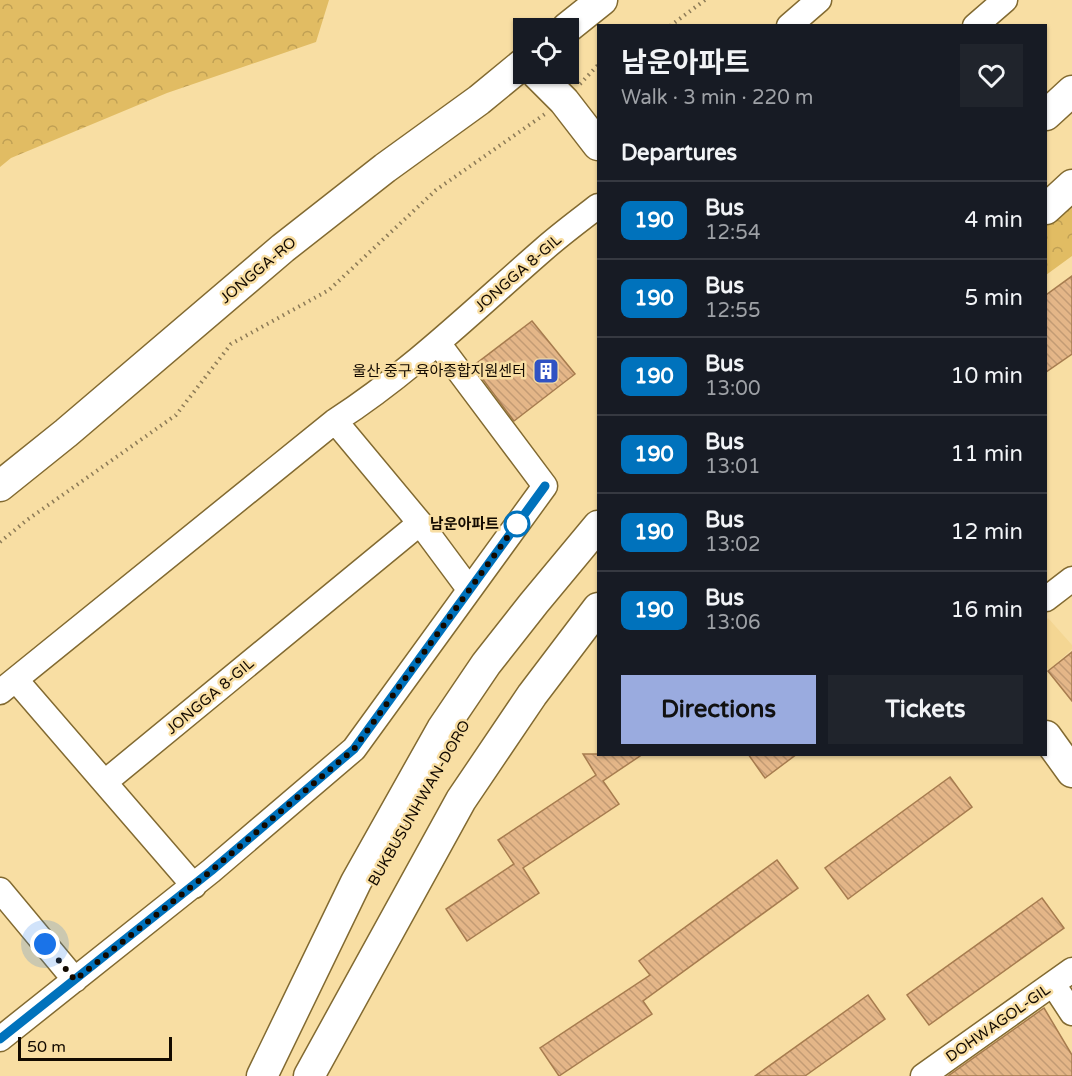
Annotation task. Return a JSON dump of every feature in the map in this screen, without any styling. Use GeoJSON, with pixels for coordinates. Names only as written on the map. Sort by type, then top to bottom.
{"type":"FeatureCollection","features":[{"type":"Feature","properties":{"kind":"main road"},"geometry":{"type":"LineString","coordinates":[[579,18],[602,0]]}},
{"type":"Feature","properties":{"kind":"main road","name":"JONGGA-RO"},"geometry":{"type":"LineString","coordinates":[[0,486],[66,433],[283,248],[513,72]]}},
{"type":"Feature","properties":{"kind":"main road"},"geometry":{"type":"LineString","coordinates":[[547,84],[564,101],[597,144]]}},
{"type":"Feature","properties":{"kind":"main road"},"geometry":{"type":"LineString","coordinates":[[1047,114],[1072,91]]}},
{"type":"Feature","properties":{"kind":"main road"},"geometry":{"type":"LineString","coordinates":[[1047,135],[1072,112]]}},
{"type":"Feature","properties":{"kind":"main road"},"geometry":{"type":"LineString","coordinates":[[1047,185],[1072,163]]}},
{"type":"Feature","properties":{"kind":"main road"},"geometry":{"type":"LineString","coordinates":[[1047,208],[1072,184]]}},
{"type":"Feature","properties":{"kind":"main road"},"geometry":{"type":"LineString","coordinates":[[262,1076],[356,882],[442,729],[486,664],[597,527]]}},
{"type":"Feature","properties":{"kind":"main road","name":"BUKBUSUNHWAN-DORO"},"geometry":{"type":"LineString","coordinates":[[269,1076],[420,795],[455,737],[498,673],[597,550]]}},
{"type":"Feature","properties":{"kind":"main road"},"geometry":{"type":"LineString","coordinates":[[309,1076],[461,800],[532,695],[597,609]]}},
{"type":"Feature","properties":{"kind":"main road"},"geometry":{"type":"LineString","coordinates":[[320,1076],[412,924],[476,805],[546,702],[597,633]]}},
{"type":"Feature","properties":{"kind":"main road"},"geometry":{"type":"LineString","coordinates":[[1047,737],[1072,772]]}},
{"type":"Feature","properties":{"kind":"street"},"geometry":{"type":"LineString","coordinates":[[791,24],[819,0]]}},
{"type":"Feature","properties":{"kind":"street"},"geometry":{"type":"LineString","coordinates":[[977,24],[1005,0]]}},
{"type":"Feature","properties":{"kind":"street","name":"JONGGA 8-GIL"},"geometry":{"type":"LineString","coordinates":[[420,523],[105,782],[8,686],[334,421],[438,343],[546,247],[597,207]]}},
{"type":"Feature","properties":{"kind":"street"},"geometry":{"type":"LineString","coordinates":[[0,1039],[194,886],[354,749],[545,486],[438,343]]}},
{"type":"Feature","properties":{"kind":"street"},"geometry":{"type":"LineString","coordinates":[[334,421],[420,523],[469,589]]}},
{"type":"Feature","properties":{"kind":"street"},"geometry":{"type":"LineString","coordinates":[[1047,598],[1072,579]]}},
{"type":"Feature","properties":{"kind":"street"},"geometry":{"type":"LineString","coordinates":[[105,782],[194,886]]}},
{"type":"Feature","properties":{"kind":"street"},"geometry":{"type":"LineString","coordinates":[[0,890],[75,980]]}},
{"type":"Feature","properties":{"kind":"street","name":"DOHWAGOL-GIL"},"geometry":{"type":"LineString","coordinates":[[923,1076],[1072,970]]}},
{"type":"Feature","properties":{"kind":"street"},"geometry":{"type":"LineString","coordinates":[[1053,984],[1072,1013]]}},
{"type":"Feature","properties":{"kind":"path"},"geometry":{"type":"LineString","coordinates":[[673,24],[705,0]]}},
{"type":"Feature","properties":{"kind":"path"},"geometry":{"type":"LineString","coordinates":[[0,542],[27,520],[176,415],[231,344],[329,290],[436,190],[564,101],[597,66]]}},
{"type":"Feature","properties":{"kind":"shaded area"},"geometry":{"type":"Polygon","coordinates":[[[1048,618],[1072,645],[1072,649],[1049,670],[1047,667],[1048,618]]]}},
{"type":"Feature","properties":{"kind":"green space"},"geometry":{"type":"Polygon","coordinates":[[[0,0],[329,0],[316,42],[167,93],[11,158],[0,167],[0,0]]]}},
{"type":"Feature","properties":{"kind":"green space"},"geometry":{"type":"Polygon","coordinates":[[[1072,200],[1072,256],[1047,274],[1047,222],[1072,200]]]}},
{"type":"Feature","properties":{"kind":"building"},"geometry":{"type":"Polygon","coordinates":[[[1072,276],[1072,354],[1047,371],[1047,294],[1072,276]]]}},
{"type":"Feature","properties":{"kind":"building","name":"울산 중구 육아종합지원센터"},"geometry":{"type":"Polygon","coordinates":[[[532,321],[575,374],[514,421],[473,366],[532,321]]]}},
{"type":"Feature","properties":{"kind":"building"},"geometry":{"type":"Polygon","coordinates":[[[1072,652],[1072,701],[1048,671],[1072,652]]]}},
{"type":"Feature","properties":{"kind":"building"},"geometry":{"type":"Polygon","coordinates":[[[583,754],[640,756],[603,781],[619,804],[523,868],[539,893],[467,941],[446,909],[514,864],[498,840],[596,775],[583,754]]]}},
{"type":"Feature","properties":{"kind":"building"},"geometry":{"type":"Polygon","coordinates":[[[749,756],[794,756],[765,778],[749,756]]]}},
{"type":"Feature","properties":{"kind":"building"},"geometry":{"type":"Polygon","coordinates":[[[950,777],[972,807],[848,899],[825,868],[950,777]]]}},
{"type":"Feature","properties":{"kind":"building"},"geometry":{"type":"Polygon","coordinates":[[[777,860],[798,888],[643,1001],[652,1014],[559,1076],[540,1048],[650,975],[639,961],[777,860]]]}},
{"type":"Feature","properties":{"kind":"building"},"geometry":{"type":"Polygon","coordinates":[[[1042,898],[1064,928],[929,1025],[907,995],[1042,898]]]}},
{"type":"Feature","properties":{"kind":"building"},"geometry":{"type":"Polygon","coordinates":[[[868,995],[885,1019],[805,1076],[755,1076],[868,995]]]}},
{"type":"Feature","properties":{"kind":"building"},"geometry":{"type":"Polygon","coordinates":[[[1044,1008],[1072,1055],[1072,1076],[948,1076],[1044,1008]]]}},
{"type":"Feature","properties":{"kind":"bus line","name":"190"},"geometry":{"type":"LineString","coordinates":[[0,1039],[211,871],[354,749],[545,486]]}},
{"type":"Feature","properties":{"kind":"place","name":"울산 중구 육아종합지원센터"},"geometry":{"type":"Point","coordinates":[546,371]}},
{"type":"Feature","properties":{"kind":"place","name":"남운아파트"},"geometry":{"type":"Point","coordinates":[517,524]}},
{"type":"Feature","properties":{"kind":"route"},"geometry":{"type":"LineString","coordinates":[[45,944],[75,980],[211,871],[354,749],[520,520],[517,524]]}}]}
